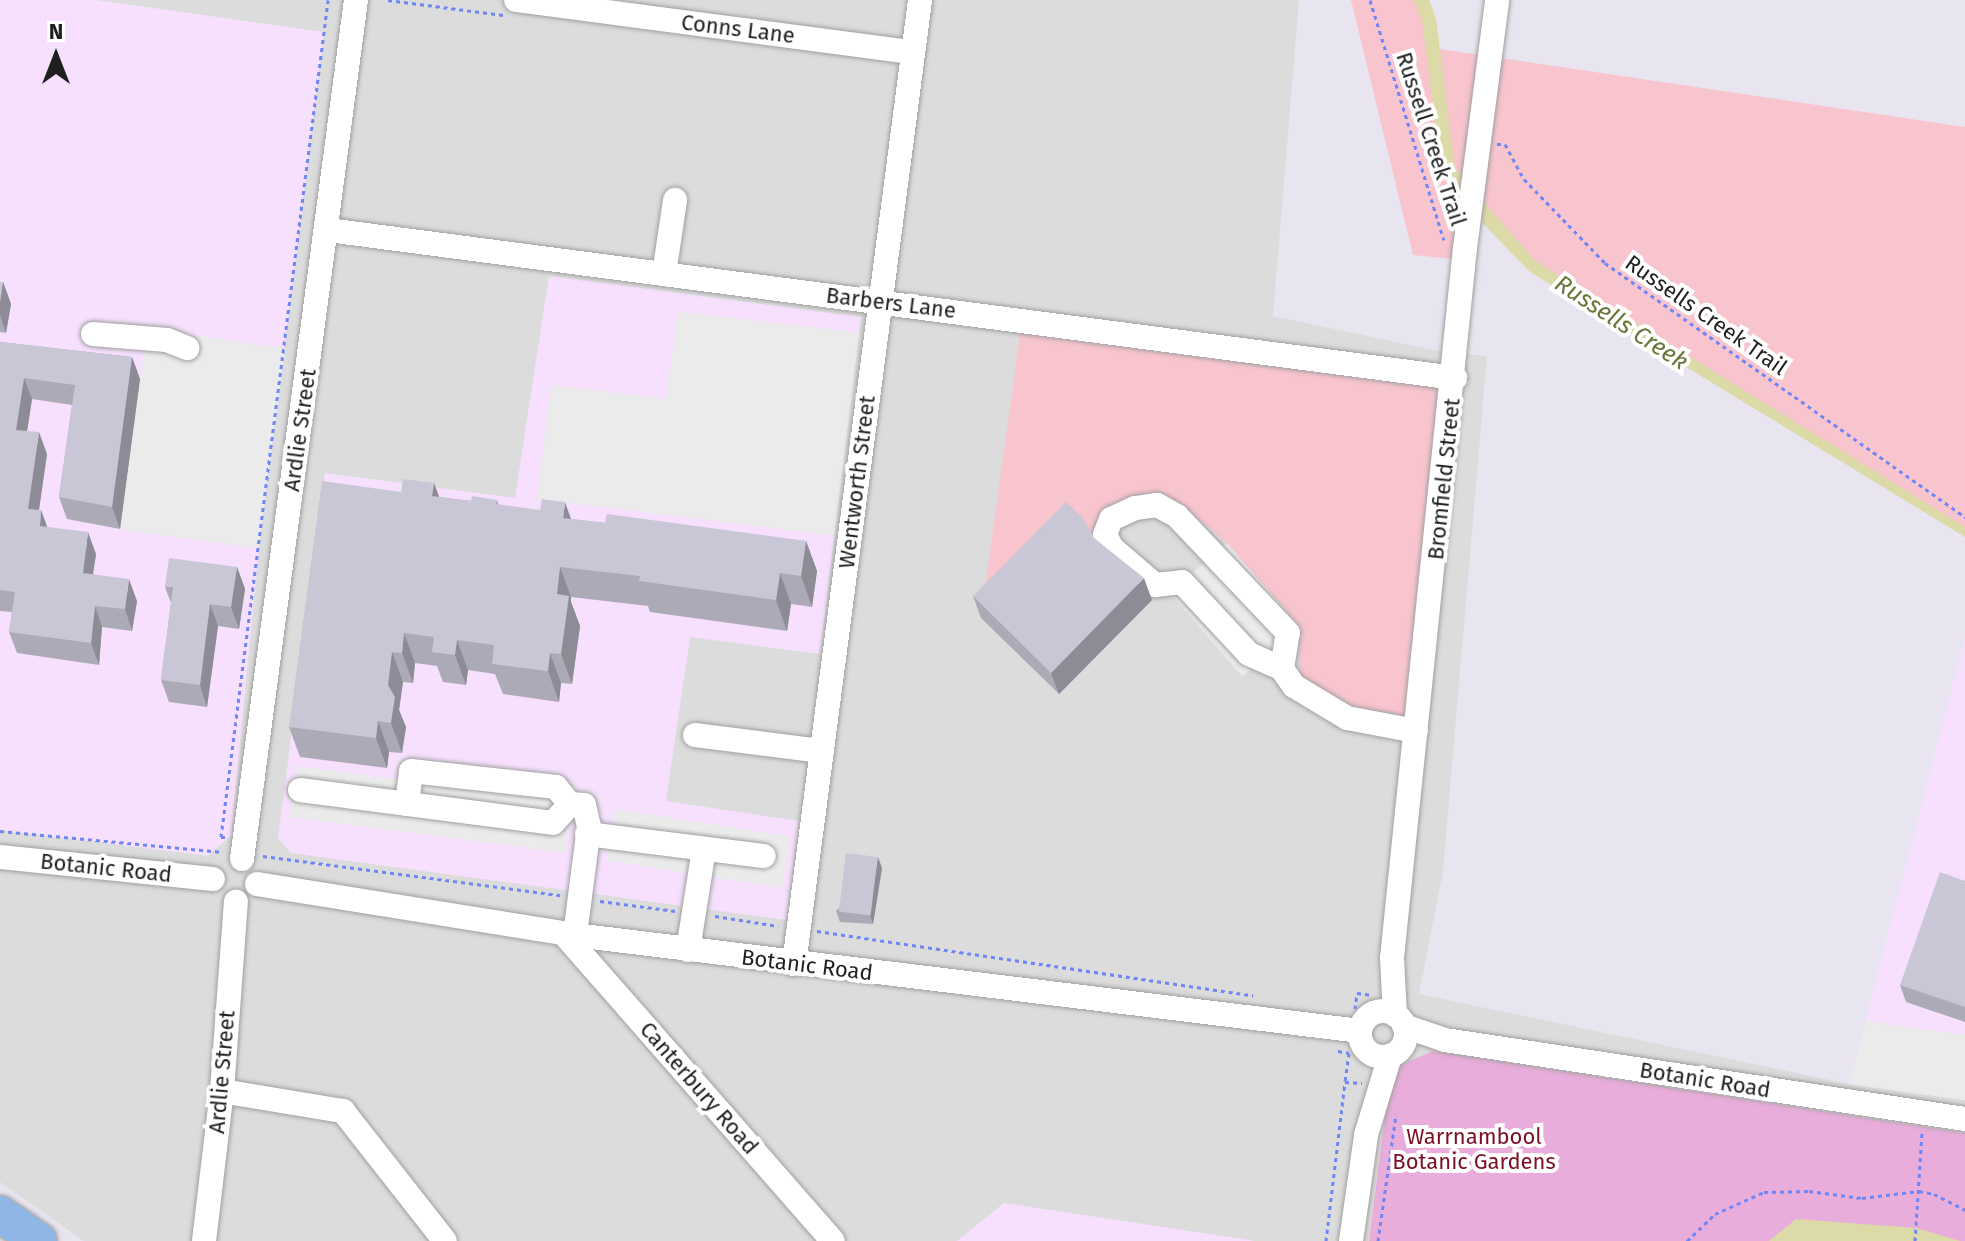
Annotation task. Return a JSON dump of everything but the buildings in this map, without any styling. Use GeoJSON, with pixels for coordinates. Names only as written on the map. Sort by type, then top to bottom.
{"type":"FeatureCollection","features":[{"type":"Feature","properties":{"kind":"highway"},"geometry":{"type":"LineString","coordinates":[[0,1214],[39,1241]]}},
{"type":"Feature","properties":{"kind":"street","name":"Ardlie Street"},"geometry":{"type":"LineString","coordinates":[[243,851],[328,230],[356,0]]}},
{"type":"Feature","properties":{"kind":"street","name":"Conns Lane"},"geometry":{"type":"LineString","coordinates":[[516,0],[913,52]]}},
{"type":"Feature","properties":{"kind":"street","name":"Wentworth Street"},"geometry":{"type":"LineString","coordinates":[[794,964],[920,0]]}},
{"type":"Feature","properties":{"kind":"street","name":"Bromfield Street"},"geometry":{"type":"LineString","coordinates":[[1351,1241],[1379,1027],[1392,958],[1455,378],[1463,227],[1475,174],[1497,0]]}},
{"type":"Feature","properties":{"kind":"street"},"geometry":{"type":"LineString","coordinates":[[664,274],[675,200]]}},
{"type":"Feature","properties":{"kind":"street","name":"Barbers Lane"},"geometry":{"type":"LineString","coordinates":[[328,230],[1455,378]]}},
{"type":"Feature","properties":{"kind":"street"},"geometry":{"type":"LineString","coordinates":[[93,334],[167,340],[187,348]]}},
{"type":"Feature","properties":{"kind":"street"},"geometry":{"type":"LineString","coordinates":[[1209,550],[1182,582],[1155,585],[1112,548],[1105,535],[1111,519],[1135,508],[1157,505],[1177,516],[1288,633],[1282,669]]}},
{"type":"Feature","properties":{"kind":"street"},"geometry":{"type":"LineString","coordinates":[[1182,582],[1249,654],[1282,669],[1294,686],[1347,718],[1416,731]]}},
{"type":"Feature","properties":{"kind":"street"},"geometry":{"type":"LineString","coordinates":[[695,735],[822,751]]}},
{"type":"Feature","properties":{"kind":"street"},"geometry":{"type":"LineString","coordinates":[[407,804],[411,771],[556,787],[570,804],[584,805],[587,834],[580,898],[569,935]]}},
{"type":"Feature","properties":{"kind":"street"},"geometry":{"type":"LineString","coordinates":[[300,790],[553,823],[570,804]]}},
{"type":"Feature","properties":{"kind":"street"},"geometry":{"type":"LineString","coordinates":[[587,834],[764,856]]}},
{"type":"Feature","properties":{"kind":"street"},"geometry":{"type":"LineString","coordinates":[[688,950],[704,849]]}},
{"type":"Feature","properties":{"kind":"street"},"geometry":{"type":"LineString","coordinates":[[243,851],[252,866],[257,884],[250,897],[236,902],[222,898],[213,879],[222,862],[243,851]]}},
{"type":"Feature","properties":{"kind":"street","name":"Botanic Road"},"geometry":{"type":"LineString","coordinates":[[0,857],[213,879]]}},
{"type":"Feature","properties":{"kind":"street","name":"Botanic Road"},"geometry":{"type":"LineString","coordinates":[[257,884],[569,935],[794,964],[1379,1027],[1445,1040],[1965,1119]]}},
{"type":"Feature","properties":{"kind":"street","name":"Ardlie Street"},"geometry":{"type":"LineString","coordinates":[[204,1241],[222,1091],[236,902]]}},
{"type":"Feature","properties":{"kind":"street","name":"Canterbury Road"},"geometry":{"type":"LineString","coordinates":[[569,935],[833,1241]]}},
{"type":"Feature","properties":{"kind":"street"},"geometry":{"type":"LineString","coordinates":[[1379,1027],[1377,1057],[1394,1054]]}},
{"type":"Feature","properties":{"kind":"street","name":"Botanic Road"},"geometry":{"type":"LineString","coordinates":[[1394,1054],[1445,1040]]}},
{"type":"Feature","properties":{"kind":"street","name":"Bromfield Street"},"geometry":{"type":"LineString","coordinates":[[1366,1135],[1394,1054]]}},
{"type":"Feature","properties":{"kind":"street"},"geometry":{"type":"LineString","coordinates":[[222,1091],[343,1111],[445,1241]]}},
{"type":"Feature","properties":{"kind":"path"},"geometry":{"type":"LineString","coordinates":[[243,851],[221,837],[328,0]]}},
{"type":"Feature","properties":{"kind":"path","name":"Russell Creek Trail"},"geometry":{"type":"LineString","coordinates":[[1370,0],[1442,240],[1463,227]]}},
{"type":"Feature","properties":{"kind":"path","name":"Russells Creek Trail"},"geometry":{"type":"LineString","coordinates":[[1479,144],[1505,144],[1524,179],[1605,263],[1965,517]]}},
{"type":"Feature","properties":{"kind":"path"},"geometry":{"type":"LineString","coordinates":[[0,831],[243,851],[1262,996]]}},
{"type":"Feature","properties":{"kind":"path"},"geometry":{"type":"LineString","coordinates":[[1326,1241],[1345,1082]]}},
{"type":"Feature","properties":{"kind":"path"},"geometry":{"type":"LineString","coordinates":[[1378,1241],[1398,1103]]}},
{"type":"Feature","properties":{"kind":"path"},"geometry":{"type":"LineString","coordinates":[[1915,1241],[1923,1127]]}},
{"type":"Feature","properties":{"kind":"path"},"geometry":{"type":"LineString","coordinates":[[1687,1241],[1715,1214],[1764,1192],[1809,1191],[1862,1198],[1919,1191],[1934,1194],[1965,1210]]}},
{"type":"Feature","properties":{"kind":"shaded area"},"geometry":{"type":"Polygon","coordinates":[[[0,0],[1299,0],[1273,316],[1443,352],[1487,356],[1443,871],[1419,994],[1849,1084],[1965,1100],[1965,1241],[84,1241],[0,1182],[0,0]]]}},
{"type":"Feature","properties":{"kind":"shaded area"},"geometry":{"type":"Polygon","coordinates":[[[0,0],[97,0],[324,32],[259,548],[231,836],[208,856],[0,830],[0,0]]]}},
{"type":"Feature","properties":{"kind":"shaded area"},"geometry":{"type":"Polygon","coordinates":[[[1351,0],[1422,0],[1433,48],[1965,127],[1965,528],[1532,264],[1474,189],[1464,260],[1413,255],[1351,0]]]}},
{"type":"Feature","properties":{"kind":"shaded area"},"geometry":{"type":"Polygon","coordinates":[[[549,276],[861,317],[820,654],[690,637],[666,801],[799,821],[786,920],[291,853],[278,838],[325,473],[515,498],[549,276]]]}},
{"type":"Feature","properties":{"kind":"shaded area"},"geometry":{"type":"Polygon","coordinates":[[[678,311],[859,333],[834,536],[537,499],[551,385],[666,399],[678,311]]]}},
{"type":"Feature","properties":{"kind":"shaded area"},"geometry":{"type":"Polygon","coordinates":[[[1022,320],[1455,378],[1418,718],[1383,716],[1335,706],[1300,678],[1299,627],[1227,543],[1185,508],[1148,493],[1108,506],[1091,539],[981,618],[1022,320]]]}},
{"type":"Feature","properties":{"kind":"shaded area"},"geometry":{"type":"Polygon","coordinates":[[[147,329],[286,348],[258,549],[119,529],[147,329]]]}},
{"type":"Feature","properties":{"kind":"shaded area"},"geometry":{"type":"Polygon","coordinates":[[[1227,543],[1300,627],[1242,677],[1170,593],[1227,543]]]}},
{"type":"Feature","properties":{"kind":"shaded area"},"geometry":{"type":"Polygon","coordinates":[[[1965,638],[1965,1100],[1849,1084],[1965,638]]]}},
{"type":"Feature","properties":{"kind":"shaded area"},"geometry":{"type":"Polygon","coordinates":[[[402,763],[574,785],[565,853],[290,817],[296,766],[399,780],[402,763]]]}},
{"type":"Feature","properties":{"kind":"shaded area"},"geometry":{"type":"Polygon","coordinates":[[[615,809],[790,837],[782,888],[607,860],[615,809]]]}},
{"type":"Feature","properties":{"kind":"shaded area"},"geometry":{"type":"Polygon","coordinates":[[[1866,1021],[1965,1035],[1965,1100],[1849,1084],[1866,1021]]]}},
{"type":"Feature","properties":{"kind":"shaded area"},"geometry":{"type":"Polygon","coordinates":[[[1004,1203],[1255,1241],[957,1241],[1004,1203]]]}},
{"type":"Feature","properties":{"kind":"green space","name":"Warrnambool Botanic Gardens"},"geometry":{"type":"Polygon","coordinates":[[[1433,1051],[1965,1133],[1965,1241],[1369,1241],[1390,1077],[1398,1066],[1433,1051]]]}},
{"type":"Feature","properties":{"kind":"water","name":"Russells Creek"},"geometry":{"type":"Polygon","coordinates":[[[1414,0],[1429,0],[1436,18],[1455,168],[1535,261],[1965,527],[1965,537],[1530,272],[1463,203],[1442,174],[1422,20],[1414,0]]]}},
{"type":"Feature","properties":{"kind":"water"},"geometry":{"type":"Polygon","coordinates":[[[1796,1219],[1916,1228],[1960,1241],[1769,1241],[1796,1219]]]}}]}
